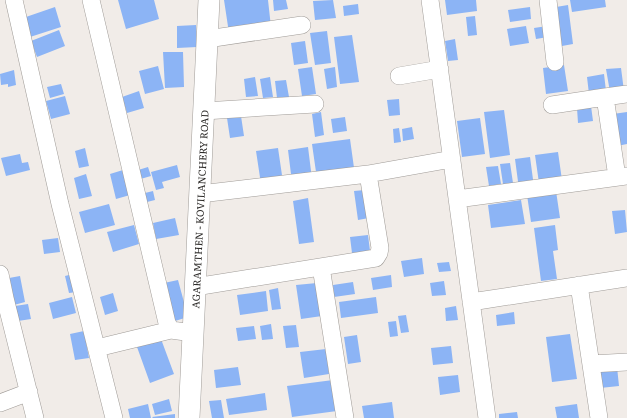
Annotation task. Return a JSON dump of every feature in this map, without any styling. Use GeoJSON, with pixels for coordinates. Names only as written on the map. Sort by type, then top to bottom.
{"type":"FeatureCollection","features":[{"type":"Feature","properties":{"kind":"main road","name":"AGARAMTHEN - KOVILANCHERY ROAD"},"geometry":{"type":"LineString","coordinates":[[189,418],[209,0]]}},
{"type":"Feature","properties":{"kind":"street"},"geometry":{"type":"LineString","coordinates":[[14,0],[60,204],[114,418]]}},
{"type":"Feature","properties":{"kind":"street"},"geometry":{"type":"LineString","coordinates":[[91,0],[167,323],[170,330]]}},
{"type":"Feature","properties":{"kind":"street"},"geometry":{"type":"LineString","coordinates":[[430,0],[487,418]]}},
{"type":"Feature","properties":{"kind":"street"},"geometry":{"type":"LineString","coordinates":[[548,0],[555,62]]}},
{"type":"Feature","properties":{"kind":"street"},"geometry":{"type":"LineString","coordinates":[[207,38],[302,26]]}},
{"type":"Feature","properties":{"kind":"street"},"geometry":{"type":"LineString","coordinates":[[398,76],[440,69]]}},
{"type":"Feature","properties":{"kind":"street"},"geometry":{"type":"LineString","coordinates":[[552,105],[627,94]]}},
{"type":"Feature","properties":{"kind":"street"},"geometry":{"type":"LineString","coordinates":[[457,199],[622,176],[605,97]]}},
{"type":"Feature","properties":{"kind":"street"},"geometry":{"type":"LineString","coordinates":[[204,111],[315,104]]}},
{"type":"Feature","properties":{"kind":"street"},"geometry":{"type":"LineString","coordinates":[[200,194],[368,174],[452,159]]}},
{"type":"Feature","properties":{"kind":"street"},"geometry":{"type":"LineString","coordinates":[[195,287],[376,258],[379,253],[368,174]]}},
{"type":"Feature","properties":{"kind":"street"},"geometry":{"type":"LineString","coordinates":[[321,268],[345,418]]}},
{"type":"Feature","properties":{"kind":"street"},"geometry":{"type":"LineString","coordinates":[[0,274],[3,299],[35,418]]}},
{"type":"Feature","properties":{"kind":"street"},"geometry":{"type":"LineString","coordinates":[[472,302],[627,278]]}},
{"type":"Feature","properties":{"kind":"street"},"geometry":{"type":"LineString","coordinates":[[579,285],[599,418]]}},
{"type":"Feature","properties":{"kind":"street"},"geometry":{"type":"LineString","coordinates":[[97,348],[170,330],[193,333]]}},
{"type":"Feature","properties":{"kind":"street"},"geometry":{"type":"LineString","coordinates":[[591,364],[627,362]]}},
{"type":"Feature","properties":{"kind":"street"},"geometry":{"type":"LineString","coordinates":[[0,403],[29,392]]}},
{"type":"Feature","properties":{"kind":"building"},"geometry":{"type":"Polygon","coordinates":[[[118,0],[154,0],[159,19],[126,29],[118,0]]]}},
{"type":"Feature","properties":{"kind":"building"},"geometry":{"type":"Polygon","coordinates":[[[224,0],[268,0],[271,27],[229,33],[224,0]]]}},
{"type":"Feature","properties":{"kind":"building"},"geometry":{"type":"Polygon","coordinates":[[[273,0],[286,0],[288,9],[274,11],[273,0]]]}},
{"type":"Feature","properties":{"kind":"building"},"geometry":{"type":"Polygon","coordinates":[[[333,0],[336,18],[315,20],[313,1],[333,0]]]}},
{"type":"Feature","properties":{"kind":"building"},"geometry":{"type":"Polygon","coordinates":[[[445,0],[476,0],[477,11],[447,15],[445,0]]]}},
{"type":"Feature","properties":{"kind":"building"},"geometry":{"type":"Polygon","coordinates":[[[570,0],[605,0],[606,7],[572,12],[570,0]]]}},
{"type":"Feature","properties":{"kind":"building"},"geometry":{"type":"Polygon","coordinates":[[[358,4],[359,14],[344,16],[343,6],[358,4]]]}},
{"type":"Feature","properties":{"kind":"building"},"geometry":{"type":"Polygon","coordinates":[[[568,5],[573,44],[562,46],[556,7],[568,5]]]}},
{"type":"Feature","properties":{"kind":"building"},"geometry":{"type":"Polygon","coordinates":[[[55,7],[61,27],[30,37],[23,18],[55,7]]]}},
{"type":"Feature","properties":{"kind":"building"},"geometry":{"type":"Polygon","coordinates":[[[530,7],[531,19],[510,22],[508,10],[530,7]]]}},
{"type":"Feature","properties":{"kind":"building"},"geometry":{"type":"Polygon","coordinates":[[[475,16],[477,35],[468,36],[466,17],[475,16]]]}},
{"type":"Feature","properties":{"kind":"building"},"geometry":{"type":"Polygon","coordinates":[[[196,25],[197,47],[177,48],[177,26],[196,25]]]}},
{"type":"Feature","properties":{"kind":"building"},"geometry":{"type":"Polygon","coordinates":[[[526,26],[529,43],[510,46],[507,29],[526,26]]]}},
{"type":"Feature","properties":{"kind":"building"},"geometry":{"type":"Polygon","coordinates":[[[547,26],[548,37],[536,39],[534,28],[547,26]]]}},
{"type":"Feature","properties":{"kind":"building"},"geometry":{"type":"Polygon","coordinates":[[[59,30],[65,46],[37,57],[31,41],[59,30]]]}},
{"type":"Feature","properties":{"kind":"building"},"geometry":{"type":"Polygon","coordinates":[[[327,31],[331,63],[315,65],[310,33],[327,31]]]}},
{"type":"Feature","properties":{"kind":"building"},"geometry":{"type":"Polygon","coordinates":[[[352,35],[359,82],[340,84],[334,37],[352,35]]]}},
{"type":"Feature","properties":{"kind":"building"},"geometry":{"type":"Polygon","coordinates":[[[455,39],[458,60],[448,61],[445,41],[455,39]]]}},
{"type":"Feature","properties":{"kind":"building"},"geometry":{"type":"Polygon","coordinates":[[[305,41],[308,63],[294,65],[291,43],[305,41]]]}},
{"type":"Feature","properties":{"kind":"building"},"geometry":{"type":"Polygon","coordinates":[[[163,52],[183,52],[184,87],[165,88],[163,52]]]}},
{"type":"Feature","properties":{"kind":"building"},"geometry":{"type":"Polygon","coordinates":[[[564,65],[568,91],[546,94],[543,68],[564,65]]]}},
{"type":"Feature","properties":{"kind":"building"},"geometry":{"type":"Polygon","coordinates":[[[158,66],[164,89],[145,94],[139,71],[158,66]]]}},
{"type":"Feature","properties":{"kind":"building"},"geometry":{"type":"Polygon","coordinates":[[[312,67],[316,94],[302,96],[298,69],[312,67]]]}},
{"type":"Feature","properties":{"kind":"building"},"geometry":{"type":"Polygon","coordinates":[[[335,67],[337,87],[327,89],[324,69],[335,67]]]}},
{"type":"Feature","properties":{"kind":"building"},"geometry":{"type":"Polygon","coordinates":[[[621,68],[624,91],[610,92],[606,69],[621,68]]]}},
{"type":"Feature","properties":{"kind":"building"},"geometry":{"type":"Polygon","coordinates":[[[14,70],[16,85],[8,87],[8,84],[1,85],[0,74],[14,70]]]}},
{"type":"Feature","properties":{"kind":"building"},"geometry":{"type":"Polygon","coordinates":[[[604,74],[606,91],[589,94],[587,77],[604,74]]]}},
{"type":"Feature","properties":{"kind":"building"},"geometry":{"type":"Polygon","coordinates":[[[255,77],[258,96],[246,97],[244,79],[255,77]]]}},
{"type":"Feature","properties":{"kind":"building"},"geometry":{"type":"Polygon","coordinates":[[[270,77],[273,97],[263,98],[260,79],[270,77]]]}},
{"type":"Feature","properties":{"kind":"building"},"geometry":{"type":"Polygon","coordinates":[[[286,80],[289,97],[277,98],[275,81],[286,80]]]}},
{"type":"Feature","properties":{"kind":"building"},"geometry":{"type":"Polygon","coordinates":[[[61,84],[64,94],[50,98],[47,87],[61,84]]]}},
{"type":"Feature","properties":{"kind":"building"},"geometry":{"type":"Polygon","coordinates":[[[139,91],[144,108],[127,113],[122,97],[139,91]]]}},
{"type":"Feature","properties":{"kind":"building"},"geometry":{"type":"Polygon","coordinates":[[[65,96],[70,114],[51,119],[46,101],[65,96]]]}},
{"type":"Feature","properties":{"kind":"building"},"geometry":{"type":"Polygon","coordinates":[[[399,99],[400,115],[389,116],[387,100],[399,99]]]}},
{"type":"Feature","properties":{"kind":"building"},"geometry":{"type":"Polygon","coordinates":[[[591,106],[593,121],[578,123],[577,108],[591,106]]]}},
{"type":"Feature","properties":{"kind":"building"},"geometry":{"type":"Polygon","coordinates":[[[504,110],[510,155],[490,158],[484,112],[504,110]]]}},
{"type":"Feature","properties":{"kind":"building"},"geometry":{"type":"Polygon","coordinates":[[[321,112],[324,135],[315,137],[312,114],[321,112]]]}},
{"type":"Feature","properties":{"kind":"building"},"geometry":{"type":"Polygon","coordinates":[[[627,112],[627,144],[617,146],[613,114],[627,112]]]}},
{"type":"Feature","properties":{"kind":"building"},"geometry":{"type":"Polygon","coordinates":[[[241,116],[244,136],[230,138],[227,118],[241,116]]]}},
{"type":"Feature","properties":{"kind":"building"},"geometry":{"type":"Polygon","coordinates":[[[345,117],[347,131],[333,133],[331,119],[345,117]]]}},
{"type":"Feature","properties":{"kind":"building"},"geometry":{"type":"Polygon","coordinates":[[[480,118],[485,154],[462,157],[457,121],[480,118]]]}},
{"type":"Feature","properties":{"kind":"building"},"geometry":{"type":"Polygon","coordinates":[[[412,127],[414,139],[403,141],[402,129],[412,127]]]}},
{"type":"Feature","properties":{"kind":"building"},"geometry":{"type":"Polygon","coordinates":[[[399,128],[401,142],[394,143],[393,129],[399,128]]]}},
{"type":"Feature","properties":{"kind":"building"},"geometry":{"type":"Polygon","coordinates":[[[350,139],[355,175],[317,179],[312,144],[350,139]]]}},
{"type":"Feature","properties":{"kind":"building"},"geometry":{"type":"Polygon","coordinates":[[[308,147],[312,179],[292,182],[288,150],[308,147]]]}},
{"type":"Feature","properties":{"kind":"building"},"geometry":{"type":"Polygon","coordinates":[[[85,148],[89,166],[79,168],[75,151],[85,148]]]}},
{"type":"Feature","properties":{"kind":"building"},"geometry":{"type":"Polygon","coordinates":[[[278,148],[283,182],[261,184],[256,151],[278,148]]]}},
{"type":"Feature","properties":{"kind":"building"},"geometry":{"type":"Polygon","coordinates":[[[558,152],[562,180],[539,183],[535,155],[558,152]]]}},
{"type":"Feature","properties":{"kind":"building"},"geometry":{"type":"Polygon","coordinates":[[[20,154],[22,163],[28,162],[30,170],[6,176],[1,158],[20,154]]]}},
{"type":"Feature","properties":{"kind":"building"},"geometry":{"type":"Polygon","coordinates":[[[530,157],[534,187],[519,189],[515,159],[530,157]]]}},
{"type":"Feature","properties":{"kind":"building"},"geometry":{"type":"Polygon","coordinates":[[[510,163],[513,183],[503,184],[500,164],[510,163]]]}},
{"type":"Feature","properties":{"kind":"building"},"geometry":{"type":"Polygon","coordinates":[[[177,165],[180,177],[162,182],[164,188],[156,190],[151,172],[177,165]]]}},
{"type":"Feature","properties":{"kind":"building"},"geometry":{"type":"Polygon","coordinates":[[[498,166],[501,184],[489,186],[486,167],[498,166]]]}},
{"type":"Feature","properties":{"kind":"building"},"geometry":{"type":"Polygon","coordinates":[[[148,167],[151,176],[137,180],[135,171],[148,167]]]}},
{"type":"Feature","properties":{"kind":"building"},"geometry":{"type":"Polygon","coordinates":[[[123,170],[130,195],[116,199],[110,174],[123,170]]]}},
{"type":"Feature","properties":{"kind":"building"},"geometry":{"type":"Polygon","coordinates":[[[86,174],[92,196],[79,199],[74,178],[86,174]]]}},
{"type":"Feature","properties":{"kind":"building"},"geometry":{"type":"Polygon","coordinates":[[[365,190],[369,218],[358,220],[354,191],[365,190]]]}},
{"type":"Feature","properties":{"kind":"building"},"geometry":{"type":"Polygon","coordinates":[[[153,191],[155,200],[143,203],[141,194],[153,191]]]}},
{"type":"Feature","properties":{"kind":"building"},"geometry":{"type":"Polygon","coordinates":[[[556,191],[560,218],[531,222],[527,195],[556,191]]]}},
{"type":"Feature","properties":{"kind":"building"},"geometry":{"type":"Polygon","coordinates":[[[308,198],[314,242],[299,244],[293,201],[308,198]]]}},
{"type":"Feature","properties":{"kind":"building"},"geometry":{"type":"Polygon","coordinates":[[[521,200],[525,224],[491,228],[488,205],[521,200]]]}},
{"type":"Feature","properties":{"kind":"building"},"geometry":{"type":"Polygon","coordinates":[[[109,204],[115,225],[85,233],[79,212],[109,204]]]}},
{"type":"Feature","properties":{"kind":"building"},"geometry":{"type":"Polygon","coordinates":[[[625,210],[627,232],[615,234],[612,211],[625,210]]]}},
{"type":"Feature","properties":{"kind":"building"},"geometry":{"type":"Polygon","coordinates":[[[175,218],[179,235],[156,239],[153,223],[175,218]]]}},
{"type":"Feature","properties":{"kind":"building"},"geometry":{"type":"Polygon","coordinates":[[[134,225],[139,244],[113,252],[107,232],[134,225]]]}},
{"type":"Feature","properties":{"kind":"building"},"geometry":{"type":"Polygon","coordinates":[[[555,225],[558,250],[553,251],[557,279],[541,281],[534,228],[555,225]]]}},
{"type":"Feature","properties":{"kind":"building"},"geometry":{"type":"Polygon","coordinates":[[[368,235],[370,251],[352,253],[350,237],[368,235]]]}},
{"type":"Feature","properties":{"kind":"building"},"geometry":{"type":"Polygon","coordinates":[[[58,238],[60,252],[44,254],[42,240],[58,238]]]}},
{"type":"Feature","properties":{"kind":"building"},"geometry":{"type":"Polygon","coordinates":[[[422,258],[424,274],[404,277],[401,261],[422,258]]]}},
{"type":"Feature","properties":{"kind":"building"},"geometry":{"type":"Polygon","coordinates":[[[449,262],[451,271],[439,272],[437,263],[449,262]]]}},
{"type":"Feature","properties":{"kind":"building"},"geometry":{"type":"Polygon","coordinates":[[[73,274],[77,292],[69,293],[65,276],[73,274]]]}},
{"type":"Feature","properties":{"kind":"building"},"geometry":{"type":"Polygon","coordinates":[[[391,275],[392,287],[373,290],[371,278],[391,275]]]}},
{"type":"Feature","properties":{"kind":"building"},"geometry":{"type":"Polygon","coordinates":[[[20,276],[25,302],[14,305],[9,278],[20,276]]]}},
{"type":"Feature","properties":{"kind":"building"},"geometry":{"type":"Polygon","coordinates":[[[178,280],[188,317],[175,321],[164,283],[178,280]]]}},
{"type":"Feature","properties":{"kind":"building"},"geometry":{"type":"Polygon","coordinates":[[[444,281],[446,295],[432,296],[430,283],[444,281]]]}},
{"type":"Feature","properties":{"kind":"building"},"geometry":{"type":"Polygon","coordinates":[[[353,282],[355,294],[334,297],[333,285],[353,282]]]}},
{"type":"Feature","properties":{"kind":"building"},"geometry":{"type":"Polygon","coordinates":[[[317,283],[322,316],[301,319],[296,285],[317,283]]]}},
{"type":"Feature","properties":{"kind":"building"},"geometry":{"type":"Polygon","coordinates":[[[278,288],[281,309],[272,310],[269,290],[278,288]]]}},
{"type":"Feature","properties":{"kind":"building"},"geometry":{"type":"Polygon","coordinates":[[[266,291],[268,311],[240,315],[237,295],[266,291]]]}},
{"type":"Feature","properties":{"kind":"building"},"geometry":{"type":"Polygon","coordinates":[[[113,293],[118,311],[105,315],[100,297],[113,293]]]}},
{"type":"Feature","properties":{"kind":"building"},"geometry":{"type":"Polygon","coordinates":[[[72,297],[76,313],[53,319],[49,303],[72,297]]]}},
{"type":"Feature","properties":{"kind":"building"},"geometry":{"type":"Polygon","coordinates":[[[376,297],[378,313],[341,318],[339,302],[376,297]]]}},
{"type":"Feature","properties":{"kind":"building"},"geometry":{"type":"Polygon","coordinates":[[[28,304],[31,319],[18,321],[15,306],[28,304]]]}},
{"type":"Feature","properties":{"kind":"building"},"geometry":{"type":"Polygon","coordinates":[[[456,306],[458,320],[446,321],[445,308],[456,306]]]}},
{"type":"Feature","properties":{"kind":"building"},"geometry":{"type":"Polygon","coordinates":[[[514,312],[515,324],[497,326],[496,315],[514,312]]]}},
{"type":"Feature","properties":{"kind":"building"},"geometry":{"type":"Polygon","coordinates":[[[406,315],[409,332],[401,333],[398,316],[406,315]]]}},
{"type":"Feature","properties":{"kind":"building"},"geometry":{"type":"Polygon","coordinates":[[[396,321],[398,336],[390,337],[388,322],[396,321]]]}},
{"type":"Feature","properties":{"kind":"building"},"geometry":{"type":"Polygon","coordinates":[[[271,324],[273,339],[262,340],[260,326],[271,324]]]}},
{"type":"Feature","properties":{"kind":"building"},"geometry":{"type":"Polygon","coordinates":[[[296,325],[299,347],[286,348],[283,326],[296,325]]]}},
{"type":"Feature","properties":{"kind":"building"},"geometry":{"type":"Polygon","coordinates":[[[254,326],[256,339],[238,341],[236,328],[254,326]]]}},
{"type":"Feature","properties":{"kind":"building"},"geometry":{"type":"Polygon","coordinates":[[[84,331],[89,358],[75,360],[70,334],[84,331]]]}},
{"type":"Feature","properties":{"kind":"building"},"geometry":{"type":"Polygon","coordinates":[[[570,334],[577,379],[552,382],[546,337],[570,334]]]}},
{"type":"Feature","properties":{"kind":"building"},"geometry":{"type":"Polygon","coordinates":[[[357,335],[361,362],[348,364],[344,337],[357,335]]]}},
{"type":"Feature","properties":{"kind":"building"},"geometry":{"type":"Polygon","coordinates":[[[161,339],[174,374],[150,383],[137,347],[161,339]]]}},
{"type":"Feature","properties":{"kind":"building"},"geometry":{"type":"Polygon","coordinates":[[[451,346],[453,363],[433,365],[431,348],[451,346]]]}},
{"type":"Feature","properties":{"kind":"building"},"geometry":{"type":"Polygon","coordinates":[[[326,349],[329,374],[304,378],[300,352],[326,349]]]}},
{"type":"Feature","properties":{"kind":"building"},"geometry":{"type":"Polygon","coordinates":[[[238,367],[241,385],[216,388],[214,370],[238,367]]]}},
{"type":"Feature","properties":{"kind":"building"},"geometry":{"type":"Polygon","coordinates":[[[617,367],[619,386],[600,388],[598,369],[617,367]]]}},
{"type":"Feature","properties":{"kind":"building"},"geometry":{"type":"Polygon","coordinates":[[[458,375],[460,392],[440,395],[438,377],[458,375]]]}},
{"type":"Feature","properties":{"kind":"building"},"geometry":{"type":"Polygon","coordinates":[[[333,380],[337,411],[292,417],[287,386],[333,380]]]}},
{"type":"Feature","properties":{"kind":"building"},"geometry":{"type":"Polygon","coordinates":[[[265,393],[267,410],[229,415],[226,399],[265,393]]]}},
{"type":"Feature","properties":{"kind":"building"},"geometry":{"type":"Polygon","coordinates":[[[169,399],[172,411],[155,415],[152,404],[169,399]]]}},
{"type":"Feature","properties":{"kind":"building"},"geometry":{"type":"Polygon","coordinates":[[[221,400],[224,418],[212,418],[209,401],[221,400]]]}},
{"type":"Feature","properties":{"kind":"building"},"geometry":{"type":"Polygon","coordinates":[[[392,402],[394,418],[364,418],[362,406],[392,402]]]}},
{"type":"Feature","properties":{"kind":"building"},"geometry":{"type":"Polygon","coordinates":[[[148,404],[151,418],[130,418],[128,409],[148,404]]]}},
{"type":"Feature","properties":{"kind":"building"},"geometry":{"type":"Polygon","coordinates":[[[577,404],[579,418],[557,418],[555,407],[577,404]]]}},
{"type":"Feature","properties":{"kind":"building"},"geometry":{"type":"Polygon","coordinates":[[[517,412],[518,418],[499,418],[499,414],[517,412]]]}},
{"type":"Feature","properties":{"kind":"building"},"geometry":{"type":"Polygon","coordinates":[[[175,414],[175,418],[152,417],[175,414]]]}}]}
